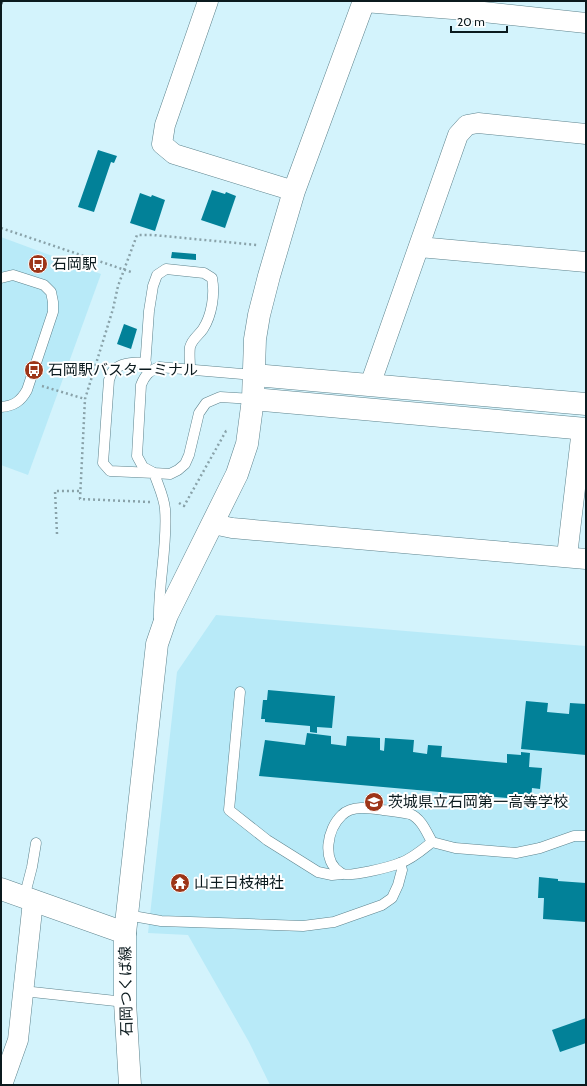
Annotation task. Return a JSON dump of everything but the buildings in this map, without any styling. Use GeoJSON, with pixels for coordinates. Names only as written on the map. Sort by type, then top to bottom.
{"type":"FeatureCollection","features":[{"type":"Feature","properties":{"kind":"street"},"geometry":{"type":"LineString","coordinates":[[208,1],[165,125],[162,144],[174,154],[294,191]]}},
{"type":"Feature","properties":{"kind":"street"},"geometry":{"type":"LineString","coordinates":[[126,924],[156,651],[159,638],[167,615],[237,474],[247,444],[253,399],[255,339],[259,315],[294,191],[364,1],[467,6],[586,23]]}},
{"type":"Feature","properties":{"kind":"street"},"geometry":{"type":"LineString","coordinates":[[370,385],[458,135],[467,125],[478,123],[586,134]]}},
{"type":"Feature","properties":{"kind":"street"},"geometry":{"type":"LineString","coordinates":[[419,246],[586,262]]}},
{"type":"Feature","properties":{"kind":"street"},"geometry":{"type":"LineString","coordinates":[[254,375],[586,404]]}},
{"type":"Feature","properties":{"kind":"street"},"geometry":{"type":"LineString","coordinates":[[213,524],[232,528],[576,557],[584,429],[253,399]]}},
{"type":"Feature","properties":{"kind":"street","name":"石岡つくば線"},"geometry":{"type":"LineString","coordinates":[[1,889],[29,899],[126,924],[125,1002],[130,1085]]}},
{"type":"Feature","properties":{"kind":"street"},"geometry":{"type":"LineString","coordinates":[[2,1085],[18,1040],[29,899]]}},
{"type":"Feature","properties":{"kind":"lane"},"geometry":{"type":"LineString","coordinates":[[159,638],[158,602],[165,531],[165,508],[154,473],[143,467],[137,456],[141,385],[145,376],[149,312],[153,286],[157,275],[166,269],[204,273],[212,278],[214,286],[210,316],[203,330],[190,347],[190,369]]}},
{"type":"Feature","properties":{"kind":"lane"},"geometry":{"type":"LineString","coordinates":[[1,278],[13,275],[44,285],[51,292],[53,302],[53,312],[30,382],[23,397],[14,404],[1,406]]}},
{"type":"Feature","properties":{"kind":"lane"},"geometry":{"type":"LineString","coordinates":[[146,363],[132,362],[120,367],[113,371],[109,380],[103,463],[110,471],[170,474],[178,470],[185,464],[189,455],[200,413],[206,404],[220,397],[253,399]]}},
{"type":"Feature","properties":{"kind":"lane"},"geometry":{"type":"LineString","coordinates":[[145,376],[152,370],[159,367],[254,375]]}},
{"type":"Feature","properties":{"kind":"lane"},"geometry":{"type":"LineString","coordinates":[[240,692],[229,810],[267,840],[318,872],[332,875],[356,874],[400,863],[419,853],[432,842]]}},
{"type":"Feature","properties":{"kind":"lane"},"geometry":{"type":"LineString","coordinates":[[342,874],[332,866],[327,853],[330,835],[332,829],[342,814],[354,809],[369,808],[411,815],[424,826],[432,842],[455,848],[516,853],[540,848],[574,836],[586,836]]}},
{"type":"Feature","properties":{"kind":"lane"},"geometry":{"type":"LineString","coordinates":[[29,899],[36,843]]}},
{"type":"Feature","properties":{"kind":"lane"},"geometry":{"type":"LineString","coordinates":[[126,924],[142,919],[169,922],[303,926],[334,922],[382,905],[392,898],[398,885],[402,870],[400,863]]}},
{"type":"Feature","properties":{"kind":"lane"},"geometry":{"type":"LineString","coordinates":[[23,991],[125,1002]]}},
{"type":"Feature","properties":{"kind":"path"},"geometry":{"type":"LineString","coordinates":[[1,228],[131,272]]}},
{"type":"Feature","properties":{"kind":"path"},"geometry":{"type":"LineString","coordinates":[[114,309],[118,286],[137,236],[153,235],[278,247]]}},
{"type":"Feature","properties":{"kind":"path"},"geometry":{"type":"LineString","coordinates":[[30,382],[85,399]]}},
{"type":"Feature","properties":{"kind":"path"},"geometry":{"type":"LineString","coordinates":[[175,501],[184,506],[226,431],[232,432]]}},
{"type":"Feature","properties":{"kind":"path"},"geometry":{"type":"LineString","coordinates":[[57,534],[55,491],[80,491]]}},
{"type":"Feature","properties":{"kind":"shaded area","name":"石岡駅バスターミナル"},"geometry":{"type":"Polygon","coordinates":[[[1,237],[101,274],[28,475],[1,465],[1,237]]]}},
{"type":"Feature","properties":{"kind":"shaded area","name":"茨城県立石岡第一高等学校"},"geometry":{"type":"Polygon","coordinates":[[[216,615],[586,646],[586,1085],[270,1085],[249,1042],[188,935],[148,933],[177,672],[216,615]]]}},
{"type":"Feature","properties":{"kind":"place","name":"石岡駅"},"geometry":{"type":"Point","coordinates":[38,264]}},
{"type":"Feature","properties":{"kind":"place","name":"石岡駅バスターミナル"},"geometry":{"type":"Point","coordinates":[34,370]}},
{"type":"Feature","properties":{"kind":"place","name":"茨城県立石岡第一高等学校"},"geometry":{"type":"Point","coordinates":[374,802]}},
{"type":"Feature","properties":{"kind":"place","name":"山王日枝神社"},"geometry":{"type":"Point","coordinates":[180,883]}}]}
